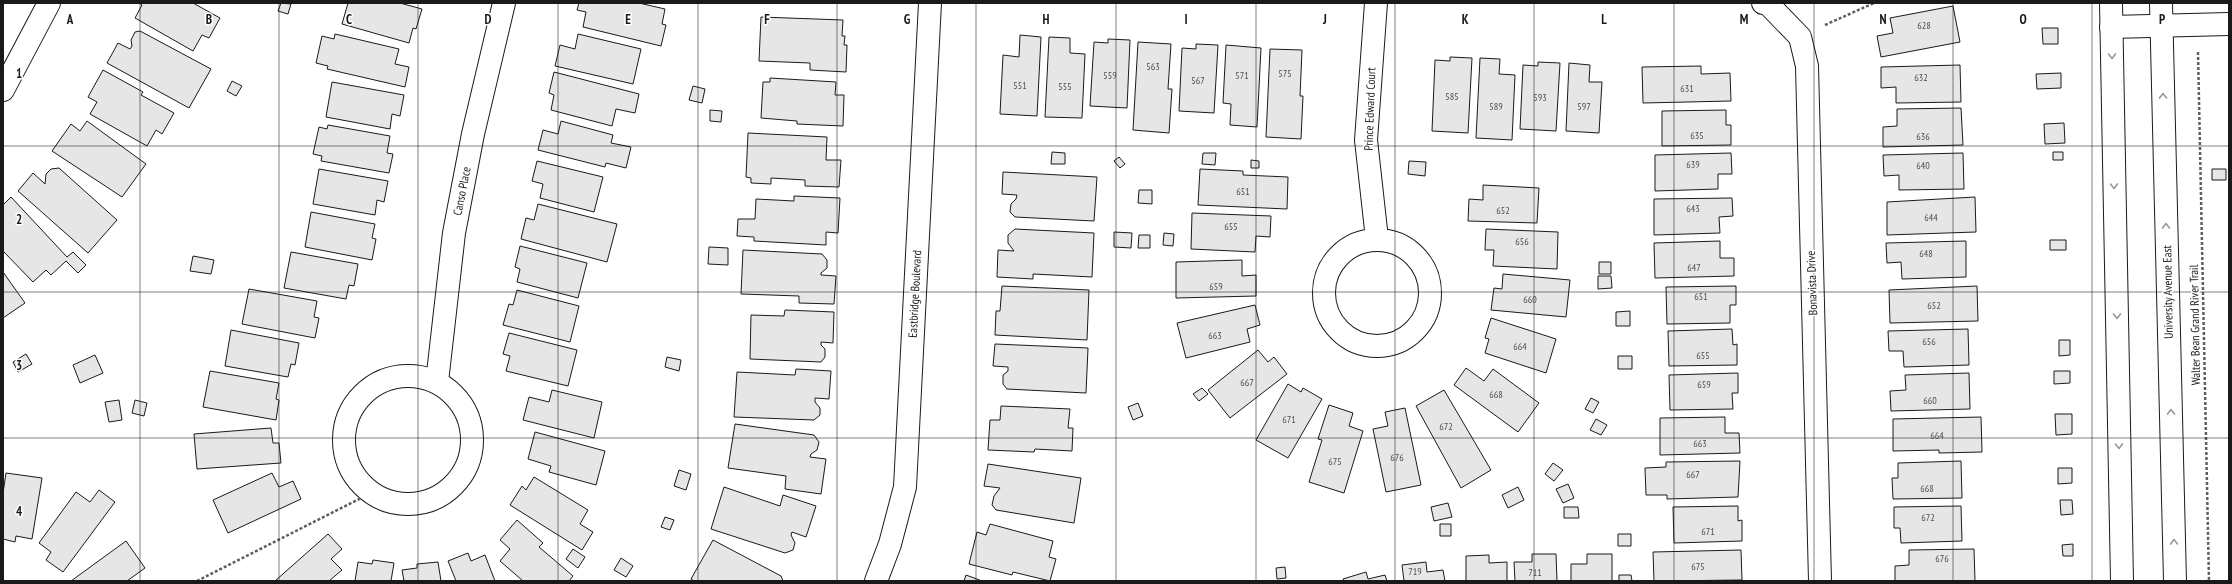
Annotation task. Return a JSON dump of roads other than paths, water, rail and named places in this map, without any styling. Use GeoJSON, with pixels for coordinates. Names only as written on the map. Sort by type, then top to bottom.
{"type":"FeatureCollection","features":[{"type":"Feature","properties":{"kind":"street"},"geometry":{"type":"LineString","coordinates":[[3,90],[49,3]]}},
{"type":"Feature","properties":{"kind":"street","name":"Canso Place"},"geometry":{"type":"LineString","coordinates":[[436,382],[454,233],[473,134],[504,3]]}},
{"type":"Feature","properties":{"kind":"street","name":"Eastbridge Boulevard"},"geometry":{"type":"LineString","coordinates":[[876,581],[890,544],[905,487],[930,3]]}},
{"type":"Feature","properties":{"kind":"street","name":"Prince Edward Court"},"geometry":{"type":"LineString","coordinates":[[1376,3],[1366,140],[1377,239]]}},
{"type":"Feature","properties":{"kind":"street","name":"Bonavista Drive"},"geometry":{"type":"LineString","coordinates":[[1763,3],[1768,4],[1800,37],[1807,66],[1820,581]]}},
{"type":"Feature","properties":{"kind":"street"},"geometry":{"type":"LineString","coordinates":[[2111,3],[2122,581]]}},
{"type":"Feature","properties":{"kind":"street","name":"University Avenue East"},"geometry":{"type":"LineString","coordinates":[[2160,3],[2175,581]]}},
{"type":"Feature","properties":{"kind":"street"},"geometry":{"type":"LineString","coordinates":[[2111,27],[2229,24]]}},
{"type":"Feature","properties":{"kind":"street"},"geometry":{"type":"LineString","coordinates":[[1377,239],[1391,241],[1408,249],[1425,268],[1431,286],[1430,305],[1419,328],[1405,340],[1395,344],[1376,347],[1361,345],[1344,336],[1335,327],[1326,310],[1323,290],[1328,272],[1343,252],[1359,242],[1377,239]]}},
{"type":"Feature","properties":{"kind":"street"},"geometry":{"type":"LineString","coordinates":[[415,376],[436,382],[459,401],[470,420],[473,443],[470,460],[459,480],[442,495],[429,501],[407,504],[385,500],[371,493],[355,477],[348,464],[344,442],[347,420],[352,408],[367,391],[386,380],[415,376]]}}]}
